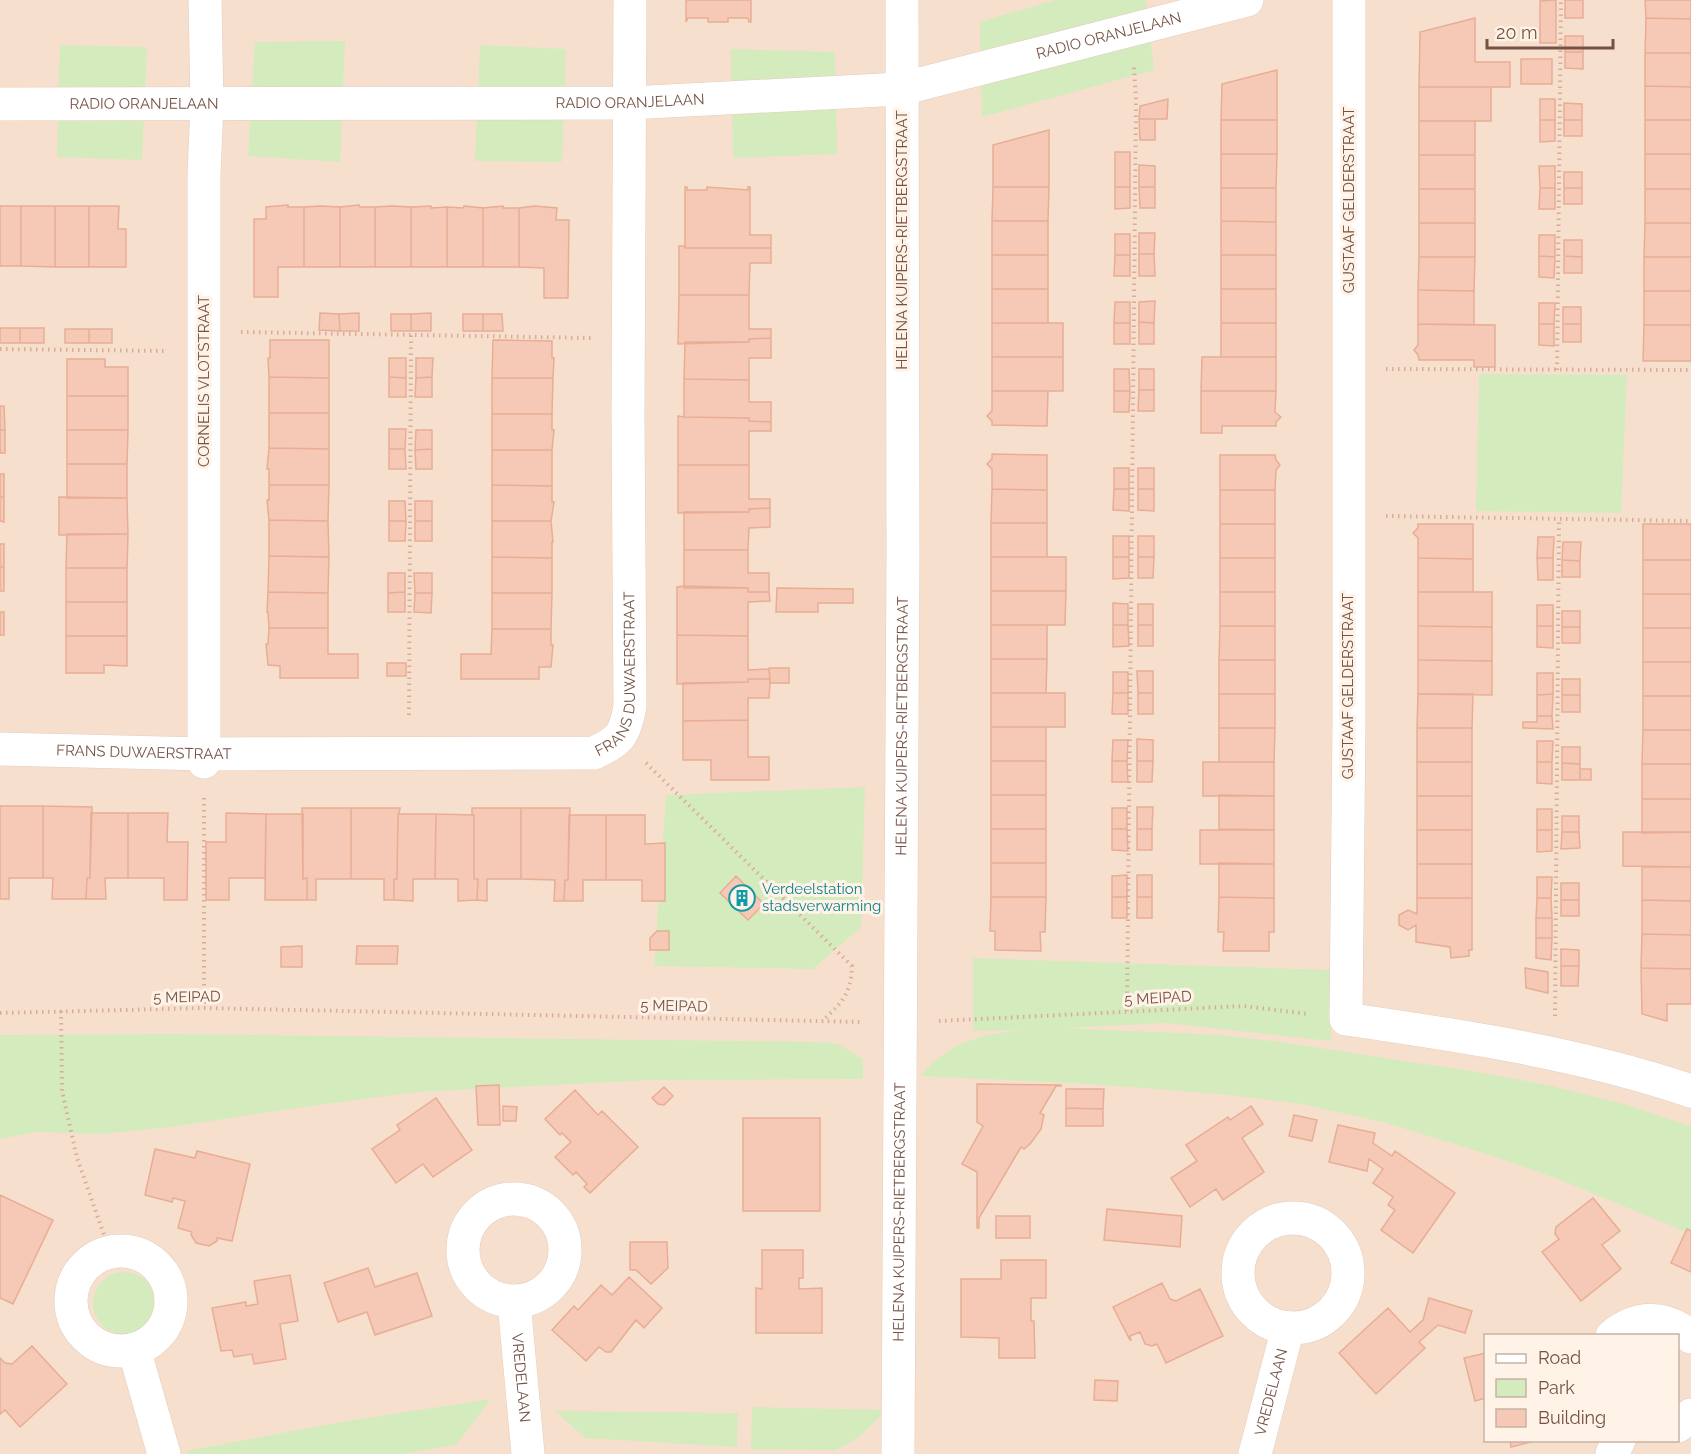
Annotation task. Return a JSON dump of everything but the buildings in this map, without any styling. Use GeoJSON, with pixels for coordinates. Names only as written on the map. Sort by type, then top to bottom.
{"type":"FeatureCollection","features":[{"type":"Feature","properties":{"kind":"street","name":"CORNELIS VLOTSTRAAT"},"geometry":{"type":"LineString","coordinates":[[204,758],[204,174],[207,105],[205,0]]}},
{"type":"Feature","properties":{"kind":"street","name":"FRANS DUWAERSTRAAT"},"geometry":{"type":"LineString","coordinates":[[0,749],[204,758],[594,753],[614,744],[626,729],[630,706],[630,0]]}},
{"type":"Feature","properties":{"kind":"street","name":"HELENA KUIPERS-RIETBERGSTRAAT"},"geometry":{"type":"LineString","coordinates":[[893,1453],[901,1023],[902,0]]}},
{"type":"Feature","properties":{"kind":"street","name":"RADIO ORANJELAAN"},"geometry":{"type":"LineString","coordinates":[[0,104],[630,103],[901,89],[1247,0]]}},
{"type":"Feature","properties":{"kind":"street","name":"GUSTAAF GELDERSTRAAT"},"geometry":{"type":"LineString","coordinates":[[1346,1019],[1350,369],[1349,0]]}},
{"type":"Feature","properties":{"kind":"street"},"geometry":{"type":"LineString","coordinates":[[1346,1019],[1477,1038],[1554,1053],[1640,1073],[1691,1090]]}},
{"type":"Feature","properties":{"kind":"street"},"geometry":{"type":"LineString","coordinates":[[128,1251],[144,1256],[158,1266],[167,1281],[171,1298],[169,1314],[162,1330],[150,1342],[134,1349],[118,1351],[89,1340],[79,1327],[73,1313],[71,1297],[75,1281],[83,1268],[96,1258],[110,1252],[128,1251]]}},
{"type":"Feature","properties":{"kind":"street","name":"VREDELAAN"},"geometry":{"type":"LineString","coordinates":[[513,1302],[528,1454]]}},
{"type":"Feature","properties":{"kind":"street"},"geometry":{"type":"LineString","coordinates":[[1613,1334],[1628,1324],[1647,1320],[1665,1322],[1682,1329],[1691,1337]]}},
{"type":"Feature","properties":{"kind":"street","name":"VREDELAAN"},"geometry":{"type":"LineString","coordinates":[[1255,1454],[1288,1328]]}},
{"type":"Feature","properties":{"kind":"street"},"geometry":{"type":"LineString","coordinates":[[134,1349],[164,1454]]}},
{"type":"Feature","properties":{"kind":"street"},"geometry":{"type":"LineString","coordinates":[[1679,1424],[1691,1415]]}},
{"type":"Feature","properties":{"kind":"path"},"geometry":{"type":"LineString","coordinates":[[1557,370],[1561,0]]}},
{"type":"Feature","properties":{"kind":"path"},"geometry":{"type":"LineString","coordinates":[[1127,1011],[1136,100],[1132,29]]}},
{"type":"Feature","properties":{"kind":"path"},"geometry":{"type":"LineString","coordinates":[[408,754],[411,335]]}},
{"type":"Feature","properties":{"kind":"path"},"geometry":{"type":"LineString","coordinates":[[0,349],[411,335],[629,339]]}},
{"type":"Feature","properties":{"kind":"path"},"geometry":{"type":"LineString","coordinates":[[1350,369],[1691,370]]}},
{"type":"Feature","properties":{"kind":"path"},"geometry":{"type":"LineString","coordinates":[[1349,515],[1691,520]]}},
{"type":"Feature","properties":{"kind":"path"},"geometry":{"type":"LineString","coordinates":[[1554,1053],[1559,518]]}},
{"type":"Feature","properties":{"kind":"path"},"geometry":{"type":"LineString","coordinates":[[619,738],[852,966],[851,981],[843,1002],[822,1022]]}},
{"type":"Feature","properties":{"kind":"path"},"geometry":{"type":"LineString","coordinates":[[204,758],[204,1008]]}},
{"type":"Feature","properties":{"kind":"path","name":"5 MEIPAD"},"geometry":{"type":"LineString","coordinates":[[0,1013],[204,1008],[901,1023],[1243,1006],[1346,1019]]}},
{"type":"Feature","properties":{"kind":"path"},"geometry":{"type":"LineString","coordinates":[[61,1011],[62,1091],[77,1158],[110,1252]]}},
{"type":"Feature","properties":{"kind":"shaded area"},"geometry":{"type":"Polygon","coordinates":[[[0,0],[1691,0],[1691,1454],[0,1454],[0,0]]]}},
{"type":"Feature","properties":{"kind":"green space"},"geometry":{"type":"Polygon","coordinates":[[[1055,0],[1146,0],[1154,70],[982,117],[980,22],[1055,0]]]}},
{"type":"Feature","properties":{"kind":"green space"},"geometry":{"type":"Polygon","coordinates":[[[345,41],[340,162],[248,156],[255,42],[345,41]]]}},
{"type":"Feature","properties":{"kind":"green space"},"geometry":{"type":"Polygon","coordinates":[[[60,45],[147,47],[142,160],[57,157],[60,45]]]}},
{"type":"Feature","properties":{"kind":"green space"},"geometry":{"type":"Polygon","coordinates":[[[480,45],[566,49],[562,162],[475,161],[480,45]]]}},
{"type":"Feature","properties":{"kind":"green space"},"geometry":{"type":"Polygon","coordinates":[[[731,49],[835,52],[837,154],[733,158],[731,49]]]}},
{"type":"Feature","properties":{"kind":"green space"},"geometry":{"type":"Polygon","coordinates":[[[1479,374],[1627,375],[1621,513],[1476,511],[1479,374]]]}},
{"type":"Feature","properties":{"kind":"green space"},"geometry":{"type":"Polygon","coordinates":[[[865,787],[861,927],[813,969],[654,966],[666,795],[865,787]]]}},
{"type":"Feature","properties":{"kind":"green space"},"geometry":{"type":"Polygon","coordinates":[[[973,958],[1330,970],[1331,1041],[1165,1023],[1065,1028],[1222,1035],[1470,1071],[1548,1085],[1623,1104],[1691,1126],[1691,1234],[1558,1179],[1487,1154],[1386,1123],[1302,1104],[1220,1094],[1091,1084],[921,1076],[943,1055],[965,1042],[1020,1030],[973,1031],[973,958]]]}},
{"type":"Feature","properties":{"kind":"green space"},"geometry":{"type":"Polygon","coordinates":[[[170,1034],[821,1042],[838,1044],[863,1059],[863,1079],[653,1080],[417,1092],[171,1127],[100,1134],[36,1132],[0,1139],[0,1035],[170,1034]]]}},
{"type":"Feature","properties":{"kind":"green space"},"geometry":{"type":"Polygon","coordinates":[[[118,1272],[130,1272],[146,1281],[153,1291],[155,1303],[153,1315],[146,1325],[130,1334],[118,1334],[107,1329],[98,1320],[93,1309],[93,1297],[98,1286],[107,1277],[118,1272]]]}},
{"type":"Feature","properties":{"kind":"green space"},"geometry":{"type":"Polygon","coordinates":[[[491,1399],[456,1445],[402,1454],[187,1454],[186,1451],[347,1421],[491,1399]]]}},
{"type":"Feature","properties":{"kind":"green space"},"geometry":{"type":"Polygon","coordinates":[[[752,1407],[887,1410],[859,1437],[836,1450],[751,1449],[752,1407]]]}},
{"type":"Feature","properties":{"kind":"green space"},"geometry":{"type":"Polygon","coordinates":[[[555,1411],[738,1413],[737,1447],[585,1438],[555,1411]]]}},
{"type":"Feature","properties":{"kind":"place","name":"Verdeelstation stadsverwarming"},"geometry":{"type":"Point","coordinates":[742,898]}}]}
